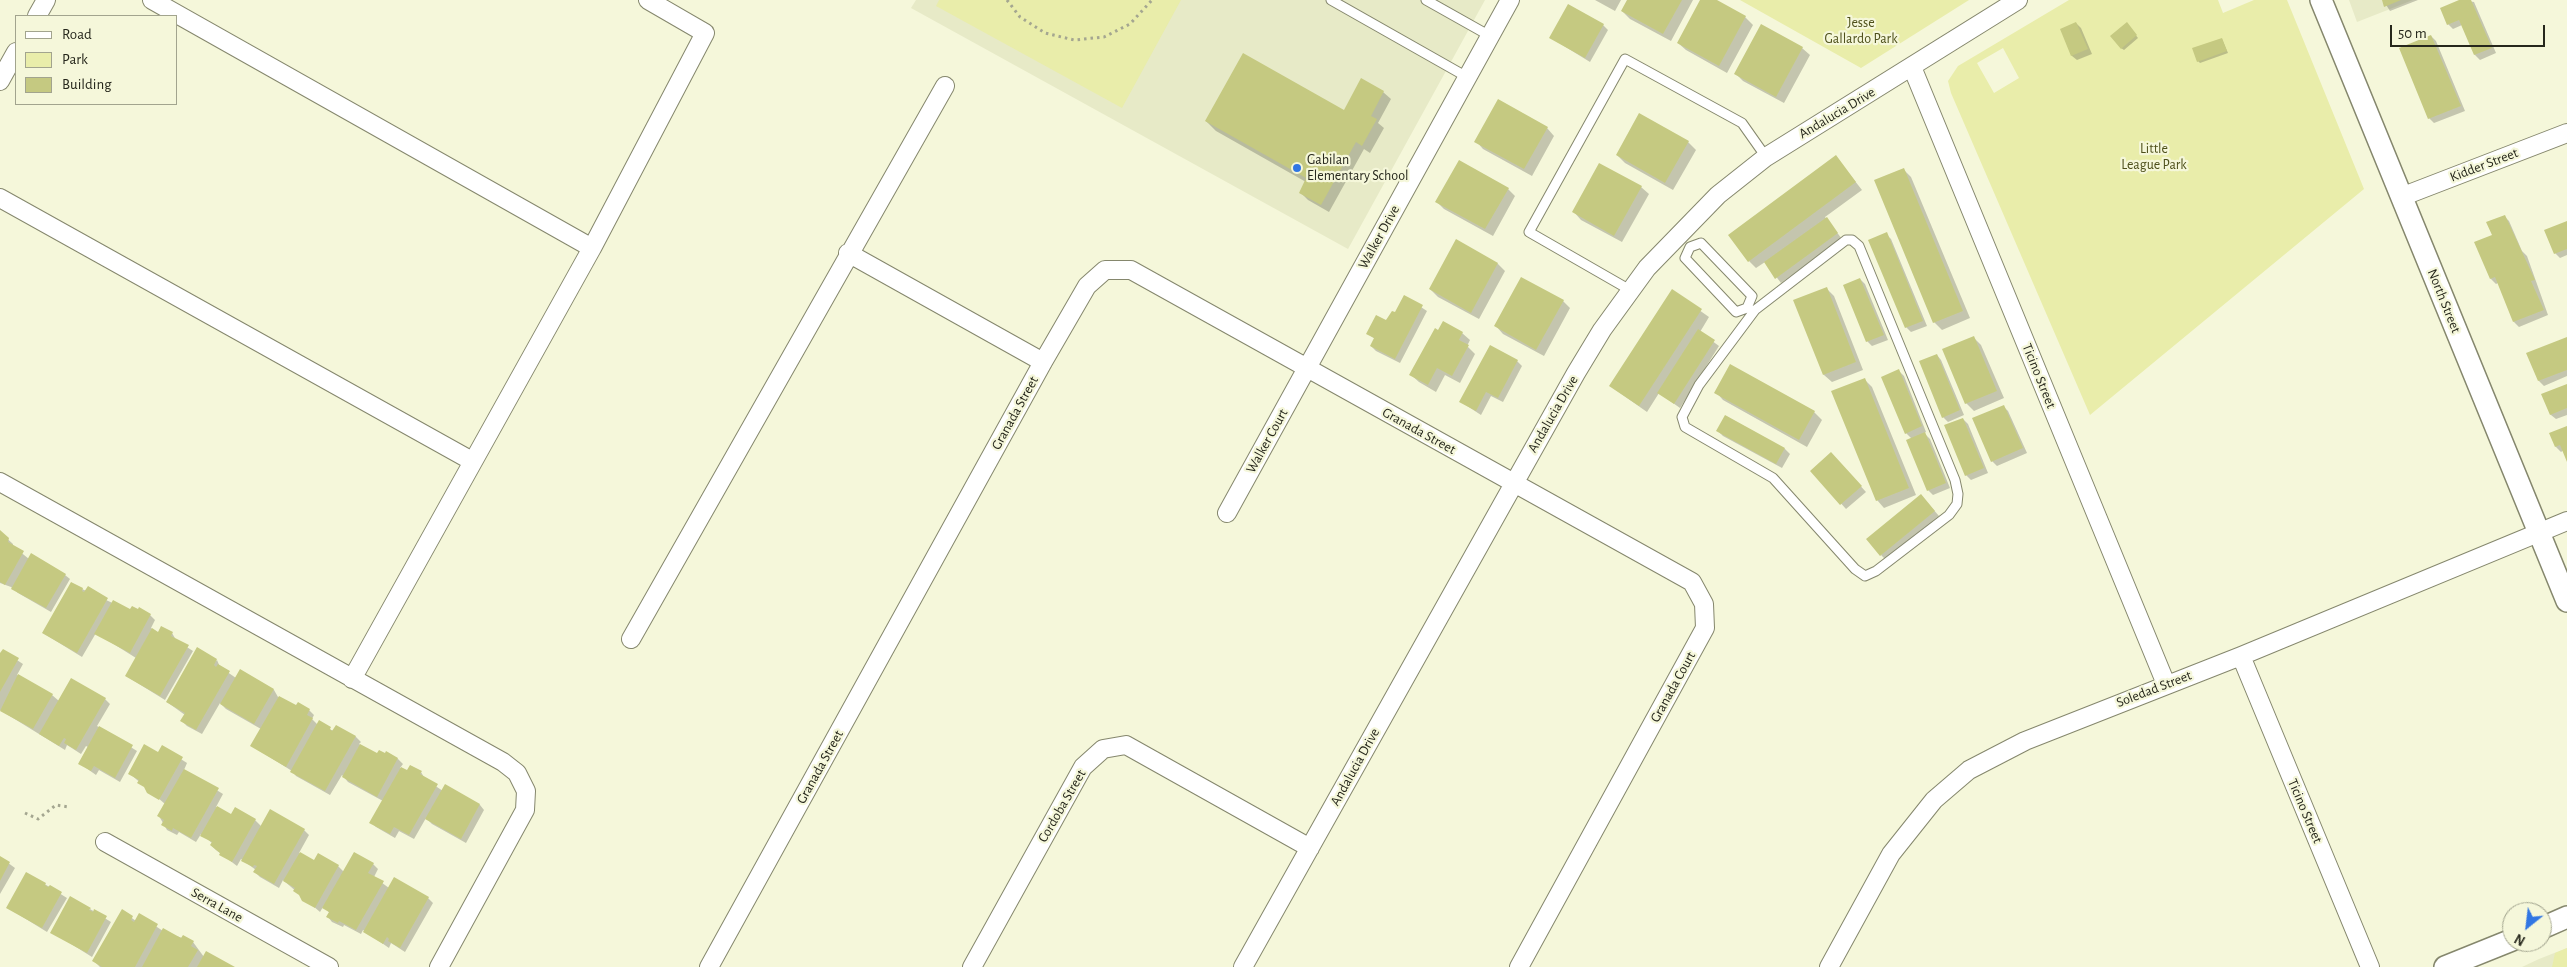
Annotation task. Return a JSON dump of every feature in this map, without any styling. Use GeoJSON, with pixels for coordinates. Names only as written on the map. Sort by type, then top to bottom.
{"type":"FeatureCollection","features":[{"type":"Feature","properties":{"kind":"street"},"geometry":{"type":"LineString","coordinates":[[38,15],[46,0]]}},
{"type":"Feature","properties":{"kind":"street"},"geometry":{"type":"LineString","coordinates":[[152,0],[592,248]]}},
{"type":"Feature","properties":{"kind":"street"},"geometry":{"type":"LineString","coordinates":[[352,679],[592,248],[705,33],[648,0]]}},
{"type":"Feature","properties":{"kind":"street","name":"Walker Drive"},"geometry":{"type":"LineString","coordinates":[[1307,369],[1510,0]]}},
{"type":"Feature","properties":{"kind":"street","name":"Andalucia Drive"},"geometry":{"type":"LineString","coordinates":[[1244,967],[1513,483],[1602,330],[1630,290],[1684,241],[1718,195],[1766,157],[2018,0]]}},
{"type":"Feature","properties":{"kind":"street","name":"North Street"},"geometry":{"type":"LineString","coordinates":[[2321,0],[2567,601]]}},
{"type":"Feature","properties":{"kind":"street"},"geometry":{"type":"LineString","coordinates":[[0,81],[15,54]]}},
{"type":"Feature","properties":{"kind":"street","name":"Ticino Street"},"geometry":{"type":"LineString","coordinates":[[1912,67],[2166,684]]}},
{"type":"Feature","properties":{"kind":"street"},"geometry":{"type":"LineString","coordinates":[[631,639],[848,253],[945,86]]}},
{"type":"Feature","properties":{"kind":"street","name":"Kidder Street"},"geometry":{"type":"LineString","coordinates":[[2401,197],[2567,133]]}},
{"type":"Feature","properties":{"kind":"street"},"geometry":{"type":"LineString","coordinates":[[0,198],[472,461]]}},
{"type":"Feature","properties":{"kind":"street"},"geometry":{"type":"LineString","coordinates":[[848,253],[1043,362]]}},
{"type":"Feature","properties":{"kind":"street","name":"Granada Street"},"geometry":{"type":"LineString","coordinates":[[709,967],[1043,362],[1088,286],[1105,270],[1131,270],[1513,483]]}},
{"type":"Feature","properties":{"kind":"street","name":"Walker Court"},"geometry":{"type":"LineString","coordinates":[[1227,513],[1307,369]]}},
{"type":"Feature","properties":{"kind":"street"},"geometry":{"type":"LineString","coordinates":[[0,482],[511,767],[523,781],[526,791],[526,801],[521,819],[438,967]]}},
{"type":"Feature","properties":{"kind":"street","name":"Granada Court"},"geometry":{"type":"LineString","coordinates":[[1513,483],[1692,582],[1704,604],[1705,628],[1519,967]]}},
{"type":"Feature","properties":{"kind":"street","name":"Soledad Street"},"geometry":{"type":"LineString","coordinates":[[1829,967],[1891,854],[1934,800],[1968,770],[2025,741],[2240,656],[2567,521]]}},
{"type":"Feature","properties":{"kind":"street","name":"Ticino Street"},"geometry":{"type":"LineString","coordinates":[[2240,656],[2370,967]]}},
{"type":"Feature","properties":{"kind":"street","name":"Cordoba Street"},"geometry":{"type":"LineString","coordinates":[[972,967],[1083,767],[1102,749],[1126,745],[1310,848]]}},
{"type":"Feature","properties":{"kind":"street","name":"Serra Lane"},"geometry":{"type":"LineString","coordinates":[[105,842],[329,967]]}},
{"type":"Feature","properties":{"kind":"street"},"geometry":{"type":"LineString","coordinates":[[2552,924],[2567,917]]}},
{"type":"Feature","properties":{"kind":"street"},"geometry":{"type":"LineString","coordinates":[[2445,967],[2502,944]]}},
{"type":"Feature","properties":{"kind":"lane"},"geometry":{"type":"LineString","coordinates":[[1331,0],[1467,77]]}},
{"type":"Feature","properties":{"kind":"lane"},"geometry":{"type":"LineString","coordinates":[[1432,2],[1490,36]]}},
{"type":"Feature","properties":{"kind":"lane"},"geometry":{"type":"LineString","coordinates":[[1630,290],[1529,232],[1625,59],[1742,124],[1766,157]]}},
{"type":"Feature","properties":{"kind":"lane"},"geometry":{"type":"LineString","coordinates":[[1684,241],[1685,258],[1736,312],[1750,311],[1842,243],[1852,240],[1859,246],[1955,480],[1958,494],[1957,504],[1948,515],[1869,575],[1861,574],[1855,570],[1773,478],[1690,430],[1682,423],[1684,411],[1699,385],[1750,311],[1752,296],[1701,243],[1684,241]]}},
{"type":"Feature","properties":{"kind":"path"},"geometry":{"type":"LineString","coordinates":[[1007,0],[1020,17],[1045,33],[1074,40],[1104,37],[1130,24],[1152,0]]}},
{"type":"Feature","properties":{"kind":"path"},"geometry":{"type":"LineString","coordinates":[[25,813],[38,819],[56,805],[69,807]]}},
{"type":"Feature","properties":{"kind":"shaded area","name":"Gabilan Elementary School"},"geometry":{"type":"Polygon","coordinates":[[[916,0],[1485,0],[1348,249],[911,8],[916,0]]]}},
{"type":"Feature","properties":{"kind":"shaded area"},"geometry":{"type":"Polygon","coordinates":[[[2349,0],[2413,0],[2357,22],[2349,0]]]}},
{"type":"Feature","properties":{"kind":"shaded area"},"geometry":{"type":"Polygon","coordinates":[[[2567,948],[2567,967],[2522,967],[2539,959],[2567,948]]]}},
{"type":"Feature","properties":{"kind":"green space"},"geometry":{"type":"Polygon","coordinates":[[[939,0],[1181,0],[1122,108],[936,6],[939,0]]]}},
{"type":"Feature","properties":{"kind":"green space","name":"Jesse Gallardo Park"},"geometry":{"type":"Polygon","coordinates":[[[1740,0],[1969,0],[1861,68],[1740,0]]]}},
{"type":"Feature","properties":{"kind":"green space","name":"Little League Park"},"geometry":{"type":"Polygon","coordinates":[[[2069,0],[2218,0],[2223,13],[2254,0],[2287,0],[2364,189],[2090,415],[1951,93],[1948,81],[1958,66],[2069,0]],[[2003,48],[1977,63],[1994,93],[2019,78],[2003,48]]]}},
{"type":"Feature","properties":{"kind":"green space"},"geometry":{"type":"Polygon","coordinates":[[[2567,948],[2567,967],[2552,967],[2555,953],[2567,948]]]}},
{"type":"Feature","properties":{"kind":"building"},"geometry":{"type":"Polygon","coordinates":[[[1627,0],[1682,0],[1663,34],[1621,11],[1627,0]]]}},
{"type":"Feature","properties":{"kind":"building"},"geometry":{"type":"Polygon","coordinates":[[[1700,0],[1717,0],[1746,16],[1719,66],[1677,43],[1700,0]]]}},
{"type":"Feature","properties":{"kind":"building"},"geometry":{"type":"Polygon","coordinates":[[[2382,0],[2401,0],[2384,7],[2382,0]]]}},
{"type":"Feature","properties":{"kind":"building"},"geometry":{"type":"Polygon","coordinates":[[[2459,0],[2471,0],[2492,48],[2474,55],[2459,20],[2447,25],[2440,8],[2459,0]]]}},
{"type":"Feature","properties":{"kind":"building"},"geometry":{"type":"Polygon","coordinates":[[[1568,4],[1604,24],[1585,58],[1549,38],[1568,4]]]}},
{"type":"Feature","properties":{"kind":"building"},"geometry":{"type":"Polygon","coordinates":[[[2076,22],[2088,49],[2071,56],[2060,29],[2076,22]]]}},
{"type":"Feature","properties":{"kind":"building"},"geometry":{"type":"Polygon","coordinates":[[[2127,22],[2137,35],[2121,49],[2110,36],[2127,22]]]}},
{"type":"Feature","properties":{"kind":"building"},"geometry":{"type":"Polygon","coordinates":[[[1761,24],[1803,47],[1776,97],[1734,74],[1761,24]]]}},
{"type":"Feature","properties":{"kind":"building"},"geometry":{"type":"Polygon","coordinates":[[[2431,35],[2461,106],[2428,119],[2399,48],[2431,35]]]}},
{"type":"Feature","properties":{"kind":"building"},"geometry":{"type":"Polygon","coordinates":[[[2222,38],[2227,51],[2197,62],[2192,48],[2222,38]]]}},
{"type":"Feature","properties":{"kind":"building"},"geometry":{"type":"Polygon","coordinates":[[[1243,53],[1344,110],[1361,78],[1384,91],[1371,116],[1377,119],[1362,146],[1356,142],[1321,205],[1299,193],[1306,178],[1205,121],[1243,53]]]}},
{"type":"Feature","properties":{"kind":"building"},"geometry":{"type":"Polygon","coordinates":[[[1498,99],[1548,127],[1524,169],[1474,142],[1498,99]]]}},
{"type":"Feature","properties":{"kind":"building"},"geometry":{"type":"Polygon","coordinates":[[[1639,113],[1689,141],[1665,183],[1616,155],[1639,113]]]}},
{"type":"Feature","properties":{"kind":"building"},"geometry":{"type":"Polygon","coordinates":[[[1836,155],[1856,182],[1748,262],[1728,235],[1836,155]]]}},
{"type":"Feature","properties":{"kind":"building"},"geometry":{"type":"Polygon","coordinates":[[[1459,160],[1509,188],[1485,229],[1435,202],[1459,160]]]}},
{"type":"Feature","properties":{"kind":"building"},"geometry":{"type":"Polygon","coordinates":[[[1599,163],[1642,186],[1614,236],[1572,212],[1599,163]]]}},
{"type":"Feature","properties":{"kind":"building"},"geometry":{"type":"Polygon","coordinates":[[[1904,168],[1963,311],[1933,323],[1874,180],[1904,168]]]}},
{"type":"Feature","properties":{"kind":"building"},"geometry":{"type":"Polygon","coordinates":[[[2505,215],[2535,280],[2531,281],[2544,310],[2513,322],[2495,277],[2490,279],[2474,242],[2492,235],[2486,222],[2505,215]]]}},
{"type":"Feature","properties":{"kind":"building"},"geometry":{"type":"Polygon","coordinates":[[[1827,217],[1838,233],[1775,279],[1764,262],[1827,217]]]}},
{"type":"Feature","properties":{"kind":"building"},"geometry":{"type":"Polygon","coordinates":[[[2567,221],[2567,249],[2554,254],[2544,230],[2567,221]]]}},
{"type":"Feature","properties":{"kind":"building"},"geometry":{"type":"Polygon","coordinates":[[[1887,232],[1923,321],[1905,328],[1868,240],[1887,232]]]}},
{"type":"Feature","properties":{"kind":"building"},"geometry":{"type":"Polygon","coordinates":[[[1456,239],[1498,263],[1471,313],[1429,289],[1456,239]]]}},
{"type":"Feature","properties":{"kind":"building"},"geometry":{"type":"Polygon","coordinates":[[[1521,277],[1564,300],[1536,350],[1494,326],[1521,277]]]}},
{"type":"Feature","properties":{"kind":"building"},"geometry":{"type":"Polygon","coordinates":[[[1860,278],[1884,335],[1866,342],[1843,285],[1860,278]]]}},
{"type":"Feature","properties":{"kind":"building"},"geometry":{"type":"Polygon","coordinates":[[[1827,287],[1856,362],[1823,375],[1793,300],[1827,287]]]}},
{"type":"Feature","properties":{"kind":"building"},"geometry":{"type":"Polygon","coordinates":[[[1672,289],[1702,309],[1639,406],[1609,386],[1672,289]]]}},
{"type":"Feature","properties":{"kind":"building"},"geometry":{"type":"Polygon","coordinates":[[[1404,295],[1423,305],[1395,359],[1370,346],[1374,338],[1366,334],[1376,315],[1386,320],[1392,311],[1395,312],[1404,295]]]}},
{"type":"Feature","properties":{"kind":"building"},"geometry":{"type":"Polygon","coordinates":[[[1443,321],[1463,332],[1459,340],[1469,345],[1452,376],[1437,368],[1428,385],[1409,375],[1435,328],[1438,330],[1443,321]]]}},
{"type":"Feature","properties":{"kind":"building"},"geometry":{"type":"Polygon","coordinates":[[[1698,329],[1715,340],[1674,404],[1657,393],[1698,329]]]}},
{"type":"Feature","properties":{"kind":"building"},"geometry":{"type":"Polygon","coordinates":[[[1974,336],[1997,391],[1965,404],[1942,349],[1974,336]]]}},
{"type":"Feature","properties":{"kind":"building"},"geometry":{"type":"Polygon","coordinates":[[[2567,337],[2567,370],[2538,381],[2526,353],[2567,337]]]}},
{"type":"Feature","properties":{"kind":"building"},"geometry":{"type":"Polygon","coordinates":[[[1490,345],[1518,360],[1498,398],[1486,392],[1476,411],[1459,402],[1490,345]]]}},
{"type":"Feature","properties":{"kind":"building"},"geometry":{"type":"Polygon","coordinates":[[[1937,354],[1960,410],[1942,418],[1919,361],[1937,354]]]}},
{"type":"Feature","properties":{"kind":"building"},"geometry":{"type":"Polygon","coordinates":[[[1730,364],[1815,411],[1799,440],[1714,393],[1730,364]]]}},
{"type":"Feature","properties":{"kind":"building"},"geometry":{"type":"Polygon","coordinates":[[[1899,369],[1922,426],[1905,434],[1881,377],[1899,369]]]}},
{"type":"Feature","properties":{"kind":"building"},"geometry":{"type":"Polygon","coordinates":[[[1865,378],[1909,488],[1876,501],[1831,391],[1865,378]]]}},
{"type":"Feature","properties":{"kind":"building"},"geometry":{"type":"Polygon","coordinates":[[[2567,384],[2567,408],[2550,415],[2541,394],[2567,384]]]}},
{"type":"Feature","properties":{"kind":"building"},"geometry":{"type":"Polygon","coordinates":[[[2004,405],[2023,448],[1991,462],[1972,418],[2004,405]]]}},
{"type":"Feature","properties":{"kind":"building"},"geometry":{"type":"Polygon","coordinates":[[[1725,415],[1785,448],[1776,464],[1716,431],[1725,415]]]}},
{"type":"Feature","properties":{"kind":"building"},"geometry":{"type":"Polygon","coordinates":[[[1963,418],[1984,468],[1965,476],[1944,425],[1963,418]]]}},
{"type":"Feature","properties":{"kind":"building"},"geometry":{"type":"Polygon","coordinates":[[[2567,426],[2567,462],[2560,445],[2555,447],[2549,433],[2567,426]]]}},
{"type":"Feature","properties":{"kind":"building"},"geometry":{"type":"Polygon","coordinates":[[[1925,432],[1946,483],[1927,491],[1906,440],[1925,432]]]}},
{"type":"Feature","properties":{"kind":"building"},"geometry":{"type":"Polygon","coordinates":[[[1831,452],[1862,486],[1840,505],[1810,471],[1831,452]]]}},
{"type":"Feature","properties":{"kind":"building"},"geometry":{"type":"Polygon","coordinates":[[[1921,494],[1935,511],[1880,556],[1866,539],[1921,494]]]}},
{"type":"Feature","properties":{"kind":"building"},"geometry":{"type":"Polygon","coordinates":[[[0,530],[9,538],[8,542],[24,551],[5,585],[0,582],[0,530]]]}},
{"type":"Feature","properties":{"kind":"building"},"geometry":{"type":"Polygon","coordinates":[[[31,553],[66,574],[46,608],[11,589],[31,553]]]}},
{"type":"Feature","properties":{"kind":"building"},"geometry":{"type":"Polygon","coordinates":[[[71,582],[83,588],[82,591],[84,592],[88,586],[108,598],[77,653],[42,633],[71,582]]]}},
{"type":"Feature","properties":{"kind":"building"},"geometry":{"type":"Polygon","coordinates":[[[113,600],[130,609],[132,606],[138,609],[139,607],[151,614],[130,653],[94,634],[113,600]]]}},
{"type":"Feature","properties":{"kind":"building"},"geometry":{"type":"Polygon","coordinates":[[[161,626],[173,632],[171,636],[189,645],[160,696],[125,676],[152,628],[158,632],[161,626]]]}},
{"type":"Feature","properties":{"kind":"building"},"geometry":{"type":"Polygon","coordinates":[[[197,647],[217,659],[214,665],[216,667],[218,664],[230,671],[196,730],[180,721],[185,713],[166,702],[197,647]]]}},
{"type":"Feature","properties":{"kind":"building"},"geometry":{"type":"Polygon","coordinates":[[[3,649],[19,658],[0,692],[0,653],[3,649]]]}},
{"type":"Feature","properties":{"kind":"building"},"geometry":{"type":"Polygon","coordinates":[[[240,669],[274,689],[254,724],[220,704],[240,669]]]}},
{"type":"Feature","properties":{"kind":"building"},"geometry":{"type":"Polygon","coordinates":[[[18,674],[53,694],[33,729],[0,711],[18,674]]]}},
{"type":"Feature","properties":{"kind":"building"},"geometry":{"type":"Polygon","coordinates":[[[71,678],[106,698],[76,750],[64,743],[66,739],[64,738],[59,746],[39,734],[71,678]]]}},
{"type":"Feature","properties":{"kind":"building"},"geometry":{"type":"Polygon","coordinates":[[[279,696],[296,705],[298,702],[310,709],[307,715],[313,718],[286,767],[250,746],[279,696]]]}},
{"type":"Feature","properties":{"kind":"building"},"geometry":{"type":"Polygon","coordinates":[[[319,720],[331,727],[332,731],[336,725],[356,736],[325,791],[290,772],[319,720]]]}},
{"type":"Feature","properties":{"kind":"building"},"geometry":{"type":"Polygon","coordinates":[[[99,726],[133,745],[115,778],[94,766],[91,771],[78,764],[99,726]]]}},
{"type":"Feature","properties":{"kind":"building"},"geometry":{"type":"Polygon","coordinates":[[[144,744],[158,752],[162,745],[183,757],[159,800],[147,793],[144,787],[137,783],[139,780],[128,774],[144,744]]]}},
{"type":"Feature","properties":{"kind":"building"},"geometry":{"type":"Polygon","coordinates":[[[360,744],[377,753],[379,750],[385,753],[386,751],[398,758],[377,797],[342,777],[360,744]]]}},
{"type":"Feature","properties":{"kind":"building"},"geometry":{"type":"Polygon","coordinates":[[[410,765],[422,771],[420,774],[438,784],[409,835],[394,827],[390,834],[369,823],[401,767],[407,770],[410,765]]]}},
{"type":"Feature","properties":{"kind":"building"},"geometry":{"type":"Polygon","coordinates":[[[184,769],[219,788],[191,838],[173,828],[172,831],[161,825],[164,820],[157,816],[184,769]]]}},
{"type":"Feature","properties":{"kind":"building"},"geometry":{"type":"Polygon","coordinates":[[[445,784],[480,804],[461,839],[425,819],[445,784]]]}},
{"type":"Feature","properties":{"kind":"building"},"geometry":{"type":"Polygon","coordinates":[[[217,806],[231,814],[235,807],[256,819],[232,862],[219,855],[220,853],[210,845],[212,842],[200,836],[217,806]]]}},
{"type":"Feature","properties":{"kind":"building"},"geometry":{"type":"Polygon","coordinates":[[[270,809],[305,829],[274,884],[253,872],[257,866],[254,865],[253,867],[241,861],[270,809]]]}},
{"type":"Feature","properties":{"kind":"building"},"geometry":{"type":"Polygon","coordinates":[[[300,852],[314,860],[318,853],[339,865],[315,908],[302,901],[299,895],[293,891],[295,888],[283,881],[300,852]]]}},
{"type":"Feature","properties":{"kind":"building"},"geometry":{"type":"Polygon","coordinates":[[[354,852],[374,863],[368,873],[384,881],[356,930],[326,917],[329,912],[322,908],[354,852]]]}},
{"type":"Feature","properties":{"kind":"building"},"geometry":{"type":"Polygon","coordinates":[[[0,856],[10,862],[0,881],[0,856]]]}},
{"type":"Feature","properties":{"kind":"building"},"geometry":{"type":"Polygon","coordinates":[[[26,872],[46,883],[45,885],[48,887],[50,885],[62,892],[42,928],[6,908],[26,872]]]}},
{"type":"Feature","properties":{"kind":"building"},"geometry":{"type":"Polygon","coordinates":[[[394,877],[429,897],[400,948],[388,941],[387,937],[383,944],[363,932],[394,877]]]}},
{"type":"Feature","properties":{"kind":"building"},"geometry":{"type":"Polygon","coordinates":[[[70,896],[91,908],[89,910],[93,912],[94,909],[107,916],[87,953],[50,933],[70,896]]]}},
{"type":"Feature","properties":{"kind":"building"},"geometry":{"type":"Polygon","coordinates":[[[122,909],[133,916],[131,920],[134,922],[139,913],[158,924],[135,967],[102,967],[92,961],[122,909]]]}},
{"type":"Feature","properties":{"kind":"building"},"geometry":{"type":"Polygon","coordinates":[[[163,928],[181,938],[183,935],[194,941],[191,946],[198,950],[188,967],[142,967],[163,928]]]}},
{"type":"Feature","properties":{"kind":"building"},"geometry":{"type":"Polygon","coordinates":[[[206,951],[235,967],[197,967],[206,951]]]}},
{"type":"Feature","properties":{"kind":"place","name":"Gabilan Elementary School"},"geometry":{"type":"Point","coordinates":[1297,168]}}]}
